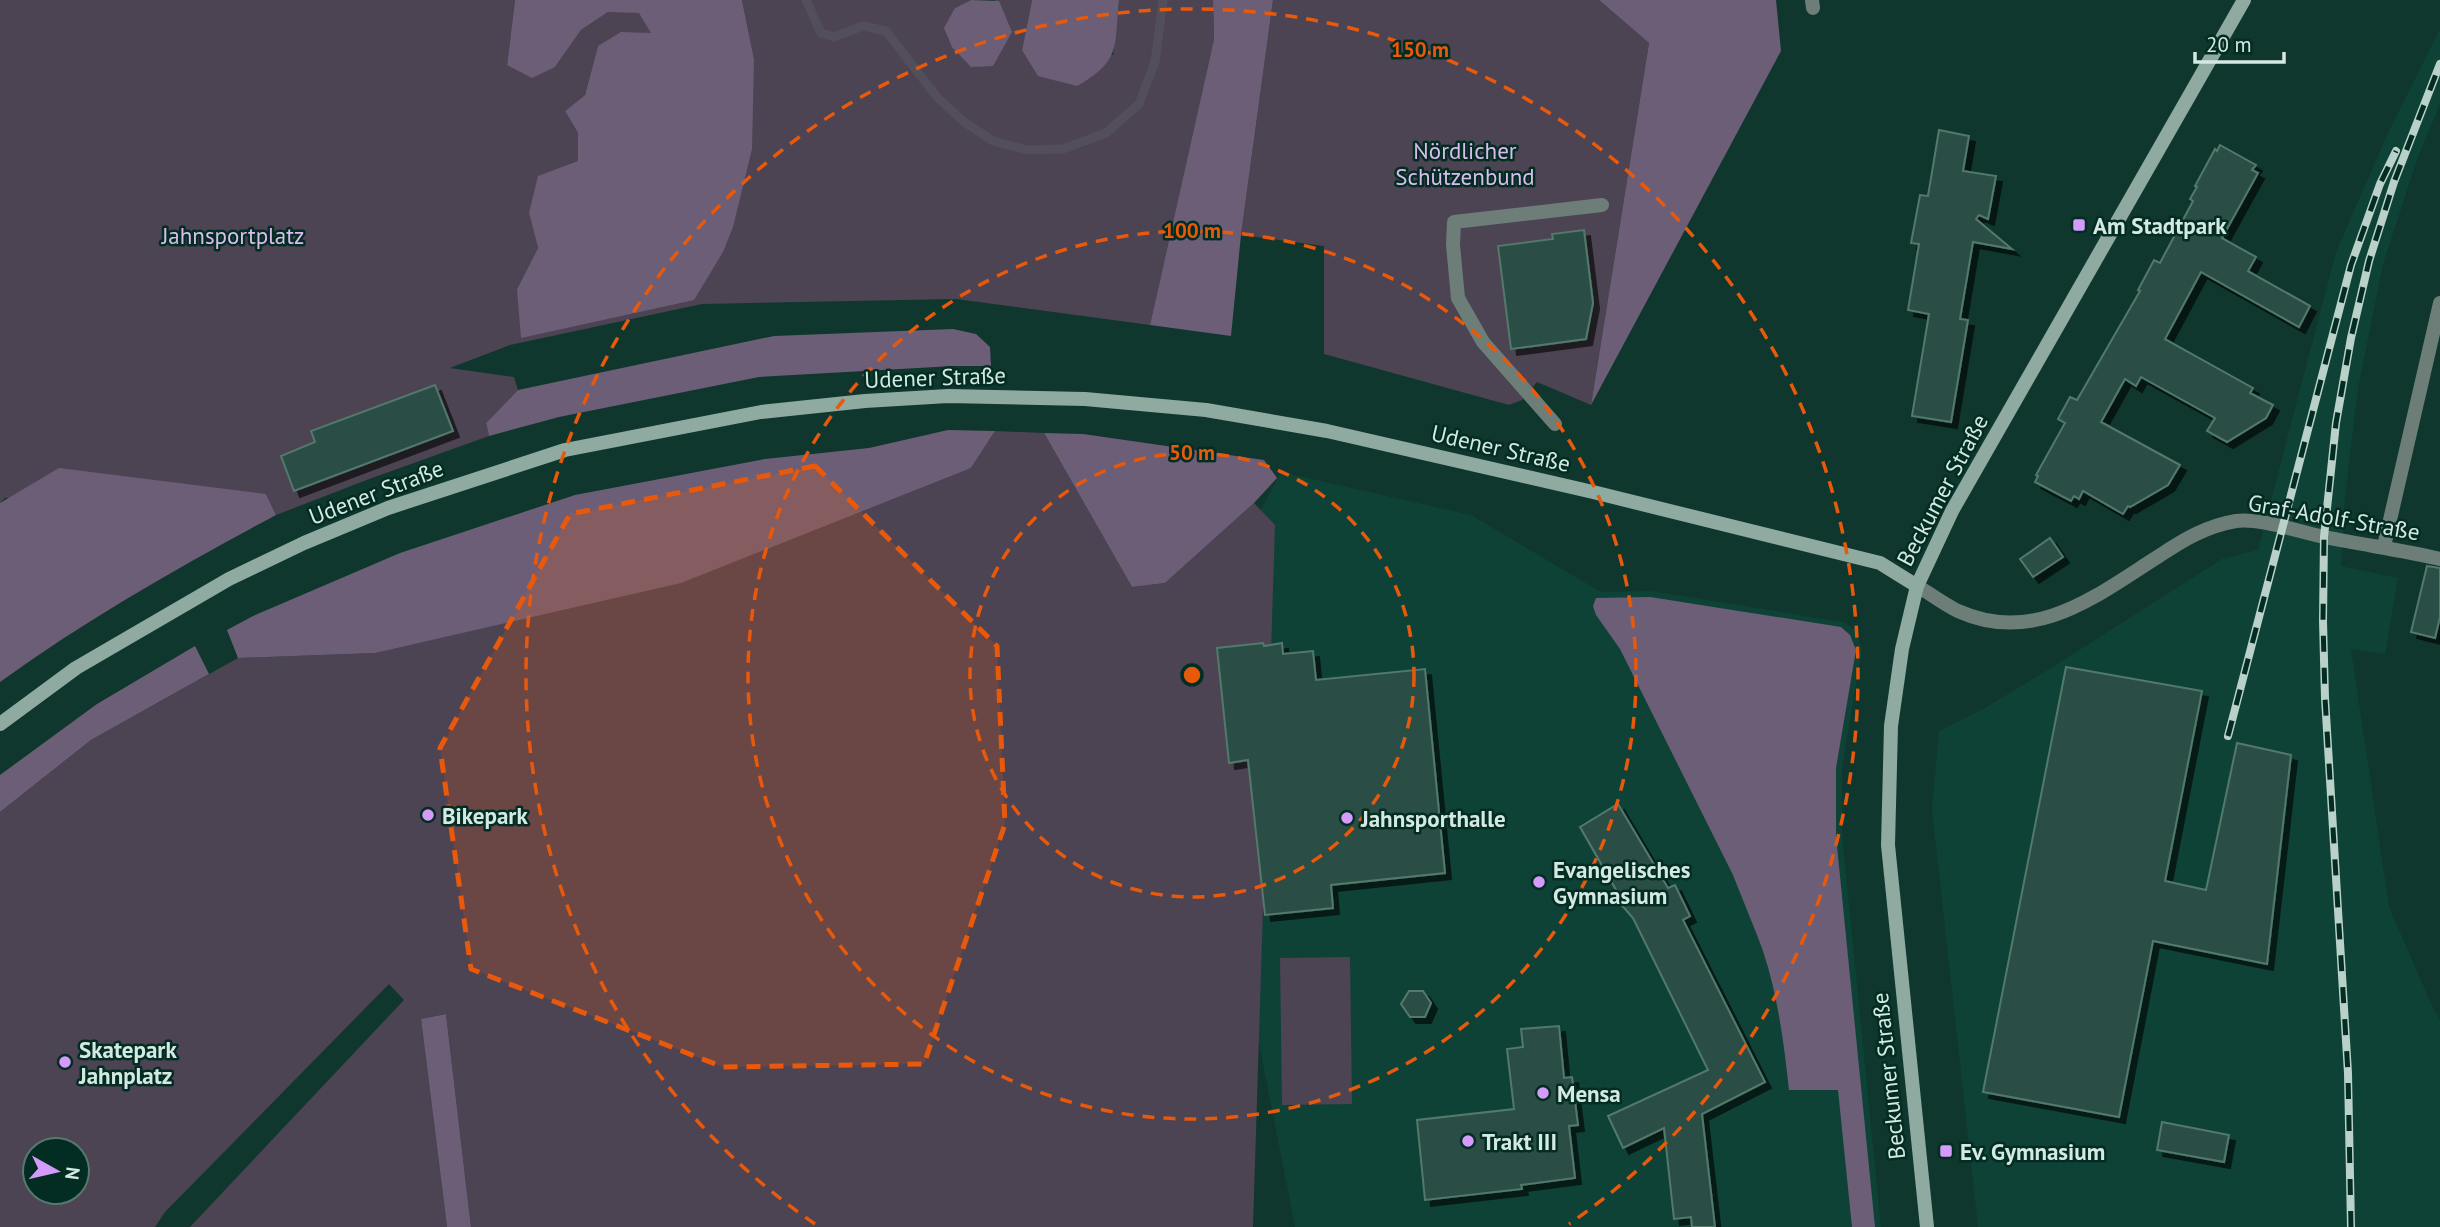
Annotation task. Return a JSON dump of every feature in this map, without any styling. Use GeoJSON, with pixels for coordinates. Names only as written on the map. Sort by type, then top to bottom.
{"type":"FeatureCollection","features":[{"type":"Feature","properties":{"kind":"main road","name":"Beckumer Straße"},"geometry":{"type":"LineString","coordinates":[[1927,1227],[1888,845],[1891,726],[1902,649],[1917,586],[1952,511],[2244,0]]}},
{"type":"Feature","properties":{"kind":"main road","name":"Udener Straße"},"geometry":{"type":"LineString","coordinates":[[0,724],[76,668],[229,579],[388,508],[565,450],[661,429],[761,412],[865,401],[948,396],[1085,399],[1206,410],[1327,431],[1593,492],[1881,563],[1917,586]]}},
{"type":"Feature","properties":{"kind":"street"},"geometry":{"type":"LineString","coordinates":[[1555,424],[1483,342],[1458,298],[1452,245],[1454,222],[1602,205]]}},
{"type":"Feature","properties":{"kind":"street"},"geometry":{"type":"LineString","coordinates":[[2384,546],[2440,303]]}},
{"type":"Feature","properties":{"kind":"street","name":"Graf-Adolf-Straße"},"geometry":{"type":"LineString","coordinates":[[1917,586],[1959,612],[1998,622],[2040,621],[2077,608],[2196,532],[2238,521],[2281,526],[2440,559]]}},
{"type":"Feature","properties":{"kind":"highlighted area"},"geometry":{"type":"Polygon","coordinates":[[[815,466],[997,646],[1005,824],[924,1064],[723,1067],[471,969],[440,748],[570,514],[815,466]]]}},
{"type":"Feature","properties":{"kind":"shaded area"},"geometry":{"type":"Polygon","coordinates":[[[515,0],[742,0],[754,59],[752,149],[733,227],[723,252],[694,300],[521,338],[517,289],[538,248],[529,213],[538,176],[578,161],[578,133],[565,111],[585,95],[598,46],[621,32],[651,33],[639,13],[608,12],[581,30],[555,67],[532,78],[507,65],[515,0]]]}},
{"type":"Feature","properties":{"kind":"shaded area"},"geometry":{"type":"Polygon","coordinates":[[[971,0],[999,1],[1012,32],[993,66],[971,67],[952,47],[944,28],[955,8],[971,0]]]}},
{"type":"Feature","properties":{"kind":"shaded area"},"geometry":{"type":"Polygon","coordinates":[[[1032,0],[1119,0],[1113,51],[1109,60],[1092,77],[1077,86],[1038,76],[1022,50],[1032,0]]]}},
{"type":"Feature","properties":{"kind":"shaded area"},"geometry":{"type":"Polygon","coordinates":[[[1213,0],[1273,0],[1241,235],[1231,336],[1150,325],[1214,39],[1213,0]]]}},
{"type":"Feature","properties":{"kind":"shaded area"},"geometry":{"type":"Polygon","coordinates":[[[1599,0],[1776,0],[1781,51],[1591,405],[1649,43],[1599,0]]]}},
{"type":"Feature","properties":{"kind":"shaded area"},"geometry":{"type":"Polygon","coordinates":[[[2440,29],[2440,104],[2417,160],[2383,264],[2358,388],[2345,496],[2341,566],[2398,578],[2385,654],[2351,649],[2389,907],[2440,1019],[2440,1227],[1978,1227],[1932,810],[1939,731],[1985,708],[2051,668],[2222,559],[2258,550],[2336,252],[2387,135],[2440,29]]]}},
{"type":"Feature","properties":{"kind":"shaded area"},"geometry":{"type":"Polygon","coordinates":[[[953,329],[976,334],[990,347],[991,366],[759,377],[559,417],[489,436],[486,423],[518,390],[774,336],[953,329]]]}},
{"type":"Feature","properties":{"kind":"shaded area"},"geometry":{"type":"Polygon","coordinates":[[[948,430],[995,431],[971,468],[681,583],[375,653],[238,658],[227,630],[253,616],[400,553],[575,495],[765,459],[869,448],[948,430]]]}},
{"type":"Feature","properties":{"kind":"shaded area"},"geometry":{"type":"Polygon","coordinates":[[[1044,433],[1083,434],[1264,460],[1277,478],[1254,503],[1165,583],[1132,587],[1044,433]]]}},
{"type":"Feature","properties":{"kind":"shaded area"},"geometry":{"type":"Polygon","coordinates":[[[59,468],[266,494],[276,515],[135,594],[66,636],[0,682],[0,503],[59,468]]]}},
{"type":"Feature","properties":{"kind":"shaded area","name":"Evangelisches Gymnasium"},"geometry":{"type":"Polygon","coordinates":[[[1281,472],[1471,515],[1601,592],[1651,591],[1844,622],[1857,632],[1862,649],[1842,768],[1842,835],[1881,1227],[1295,1227],[1237,930],[1201,622],[1281,472]]]}},
{"type":"Feature","properties":{"kind":"shaded area"},"geometry":{"type":"Polygon","coordinates":[[[1650,597],[1841,627],[1850,635],[1856,650],[1836,768],[1836,836],[1875,1227],[1852,1227],[1838,1090],[1789,1090],[1773,985],[1760,942],[1733,875],[1620,649],[1596,615],[1593,606],[1596,598],[1650,597]]]}},
{"type":"Feature","properties":{"kind":"shaded area"},"geometry":{"type":"Polygon","coordinates":[[[195,646],[209,674],[91,740],[0,812],[0,775],[97,704],[195,646]]]}},
{"type":"Feature","properties":{"kind":"shaded area"},"geometry":{"type":"Polygon","coordinates":[[[446,1014],[471,1227],[447,1227],[421,1019],[446,1014]]]}},
{"type":"Feature","properties":{"kind":"green space","name":"Jahnsportplatz"},"geometry":{"type":"Polygon","coordinates":[[[0,0],[515,0],[507,65],[555,67],[581,30],[608,12],[639,12],[652,33],[598,46],[585,95],[565,111],[578,133],[578,161],[529,213],[538,248],[517,289],[754,59],[742,0],[971,0],[955,8],[999,2],[993,0],[1032,0],[1022,50],[1113,55],[1119,0],[1213,0],[1214,39],[1150,325],[956,299],[702,304],[510,345],[450,368],[514,377],[518,390],[486,423],[489,436],[276,515],[266,494],[5,498],[0,503],[0,0]]]}},
{"type":"Feature","properties":{"kind":"green space","name":"Nördlicher Schützenbund"},"geometry":{"type":"Polygon","coordinates":[[[1273,0],[1599,0],[1649,43],[1591,405],[1537,382],[1522,400],[1509,405],[1324,354],[1324,246],[1241,235],[1273,0]]]}},
{"type":"Feature","properties":{"kind":"green space"},"geometry":{"type":"Polygon","coordinates":[[[995,431],[1044,433],[1132,587],[1165,583],[1254,503],[1275,525],[1253,1227],[471,1227],[446,1014],[421,1019],[447,1227],[190,1227],[404,1000],[389,984],[165,1212],[155,1227],[0,1227],[0,812],[91,740],[238,658],[375,653],[971,468],[995,431]]]}},
{"type":"Feature","properties":{"kind":"green space"},"geometry":{"type":"Polygon","coordinates":[[[1350,957],[1352,1104],[1282,1105],[1280,958],[1350,957]]]}},
{"type":"Feature","properties":{"kind":"building"},"geometry":{"type":"Polygon","coordinates":[[[1939,130],[1969,136],[1963,171],[1996,176],[1988,219],[1979,215],[1976,219],[2012,249],[1973,242],[1960,319],[1968,320],[1951,422],[1912,416],[1929,314],[1908,310],[1919,244],[1911,243],[1920,195],[1928,196],[1939,130]]]}},
{"type":"Feature","properties":{"kind":"building"},"geometry":{"type":"Polygon","coordinates":[[[2220,145],[2256,165],[2252,170],[2258,173],[2222,238],[2256,257],[2248,271],[2310,306],[2299,327],[2201,272],[2165,339],[2253,388],[2250,393],[2273,405],[2266,418],[2227,442],[2207,431],[2215,418],[2141,377],[2136,386],[2125,379],[2101,422],[2180,465],[2168,485],[2128,506],[2123,514],[2083,491],[2079,499],[2074,496],[2071,501],[2035,482],[2038,476],[2036,475],[2065,423],[2058,419],[2070,397],[2077,400],[2140,291],[2138,290],[2154,260],[2160,263],[2193,201],[2190,199],[2197,187],[2195,186],[2215,149],[2217,151],[2220,145]]]}},
{"type":"Feature","properties":{"kind":"building"},"geometry":{"type":"Polygon","coordinates":[[[1584,230],[1593,303],[1586,339],[1511,349],[1498,246],[1553,239],[1552,234],[1584,230]]]}},
{"type":"Feature","properties":{"kind":"building"},"geometry":{"type":"Polygon","coordinates":[[[435,385],[453,431],[294,491],[281,456],[315,442],[311,431],[435,385]]]}},
{"type":"Feature","properties":{"kind":"building"},"geometry":{"type":"Polygon","coordinates":[[[2050,538],[2063,557],[2033,577],[2020,559],[2050,538]]]}},
{"type":"Feature","properties":{"kind":"building"},"geometry":{"type":"Polygon","coordinates":[[[2427,566],[2440,568],[2440,617],[2435,638],[2411,632],[2427,566]]]}},
{"type":"Feature","properties":{"kind":"building","name":"Jahnsporthalle"},"geometry":{"type":"Polygon","coordinates":[[[1263,643],[1264,646],[1282,643],[1283,654],[1313,651],[1316,680],[1425,669],[1445,873],[1331,885],[1333,908],[1265,915],[1248,760],[1229,763],[1217,648],[1263,643]]]}},
{"type":"Feature","properties":{"kind":"building"},"geometry":{"type":"Polygon","coordinates":[[[2066,667],[2202,691],[2165,881],[2206,890],[2237,743],[2291,755],[2267,964],[2153,941],[2119,1117],[1983,1092],[2066,667]]]}},
{"type":"Feature","properties":{"kind":"building"},"geometry":{"type":"Polygon","coordinates":[[[1618,804],[1668,888],[1675,885],[1690,916],[1683,920],[1765,1082],[1702,1114],[1715,1227],[1692,1227],[1691,1217],[1674,1219],[1664,1128],[1623,1148],[1608,1116],[1708,1070],[1633,918],[1619,902],[1616,890],[1580,827],[1618,804]]]}},
{"type":"Feature","properties":{"kind":"building"},"geometry":{"type":"Polygon","coordinates":[[[1409,991],[1423,991],[1431,1003],[1425,1017],[1410,1017],[1401,1004],[1409,991]]]}},
{"type":"Feature","properties":{"kind":"building"},"geometry":{"type":"Polygon","coordinates":[[[1559,1026],[1564,1078],[1572,1077],[1578,1125],[1569,1126],[1575,1178],[1521,1185],[1522,1189],[1425,1200],[1417,1120],[1514,1109],[1507,1049],[1523,1047],[1521,1029],[1559,1026]]]}},
{"type":"Feature","properties":{"kind":"building"},"geometry":{"type":"Polygon","coordinates":[[[2162,1122],[2229,1135],[2224,1162],[2157,1150],[2162,1122]]]}},
{"type":"Feature","properties":{"kind":"waterway"},"geometry":{"type":"LineString","coordinates":[[806,0],[821,33],[834,37],[863,26],[886,31],[937,97],[964,122],[993,141],[1027,150],[1063,149],[1106,133],[1139,104],[1155,62],[1163,0]]}},
{"type":"Feature","properties":{"kind":"railway"},"geometry":{"type":"LineString","coordinates":[[2351,1227],[2348,1073],[2325,698],[2324,537],[2336,423],[2351,338],[2369,261],[2394,182],[2440,64]]}},
{"type":"Feature","properties":{"kind":"railway"},"geometry":{"type":"LineString","coordinates":[[2228,736],[2351,265],[2380,184],[2396,151]]}},
{"type":"Feature","properties":{"kind":"place","name":"Am Stadtpark"},"geometry":{"type":"Point","coordinates":[2079,225]}},
{"type":"Feature","properties":{"kind":"place","name":"Bikepark"},"geometry":{"type":"Point","coordinates":[428,815]}},
{"type":"Feature","properties":{"kind":"place","name":"Jahnsporthalle"},"geometry":{"type":"Point","coordinates":[1347,818]}},
{"type":"Feature","properties":{"kind":"place","name":"Evangelisches Gymnasium"},"geometry":{"type":"Point","coordinates":[1539,882]}},
{"type":"Feature","properties":{"kind":"place","name":"Skatepark Jahnplatz"},"geometry":{"type":"Point","coordinates":[65,1062]}},
{"type":"Feature","properties":{"kind":"place","name":"Mensa"},"geometry":{"type":"Point","coordinates":[1543,1093]}},
{"type":"Feature","properties":{"kind":"place","name":"Trakt III"},"geometry":{"type":"Point","coordinates":[1468,1141]}},
{"type":"Feature","properties":{"kind":"place","name":"Ev. Gymnasium"},"geometry":{"type":"Point","coordinates":[1946,1151]}}]}
